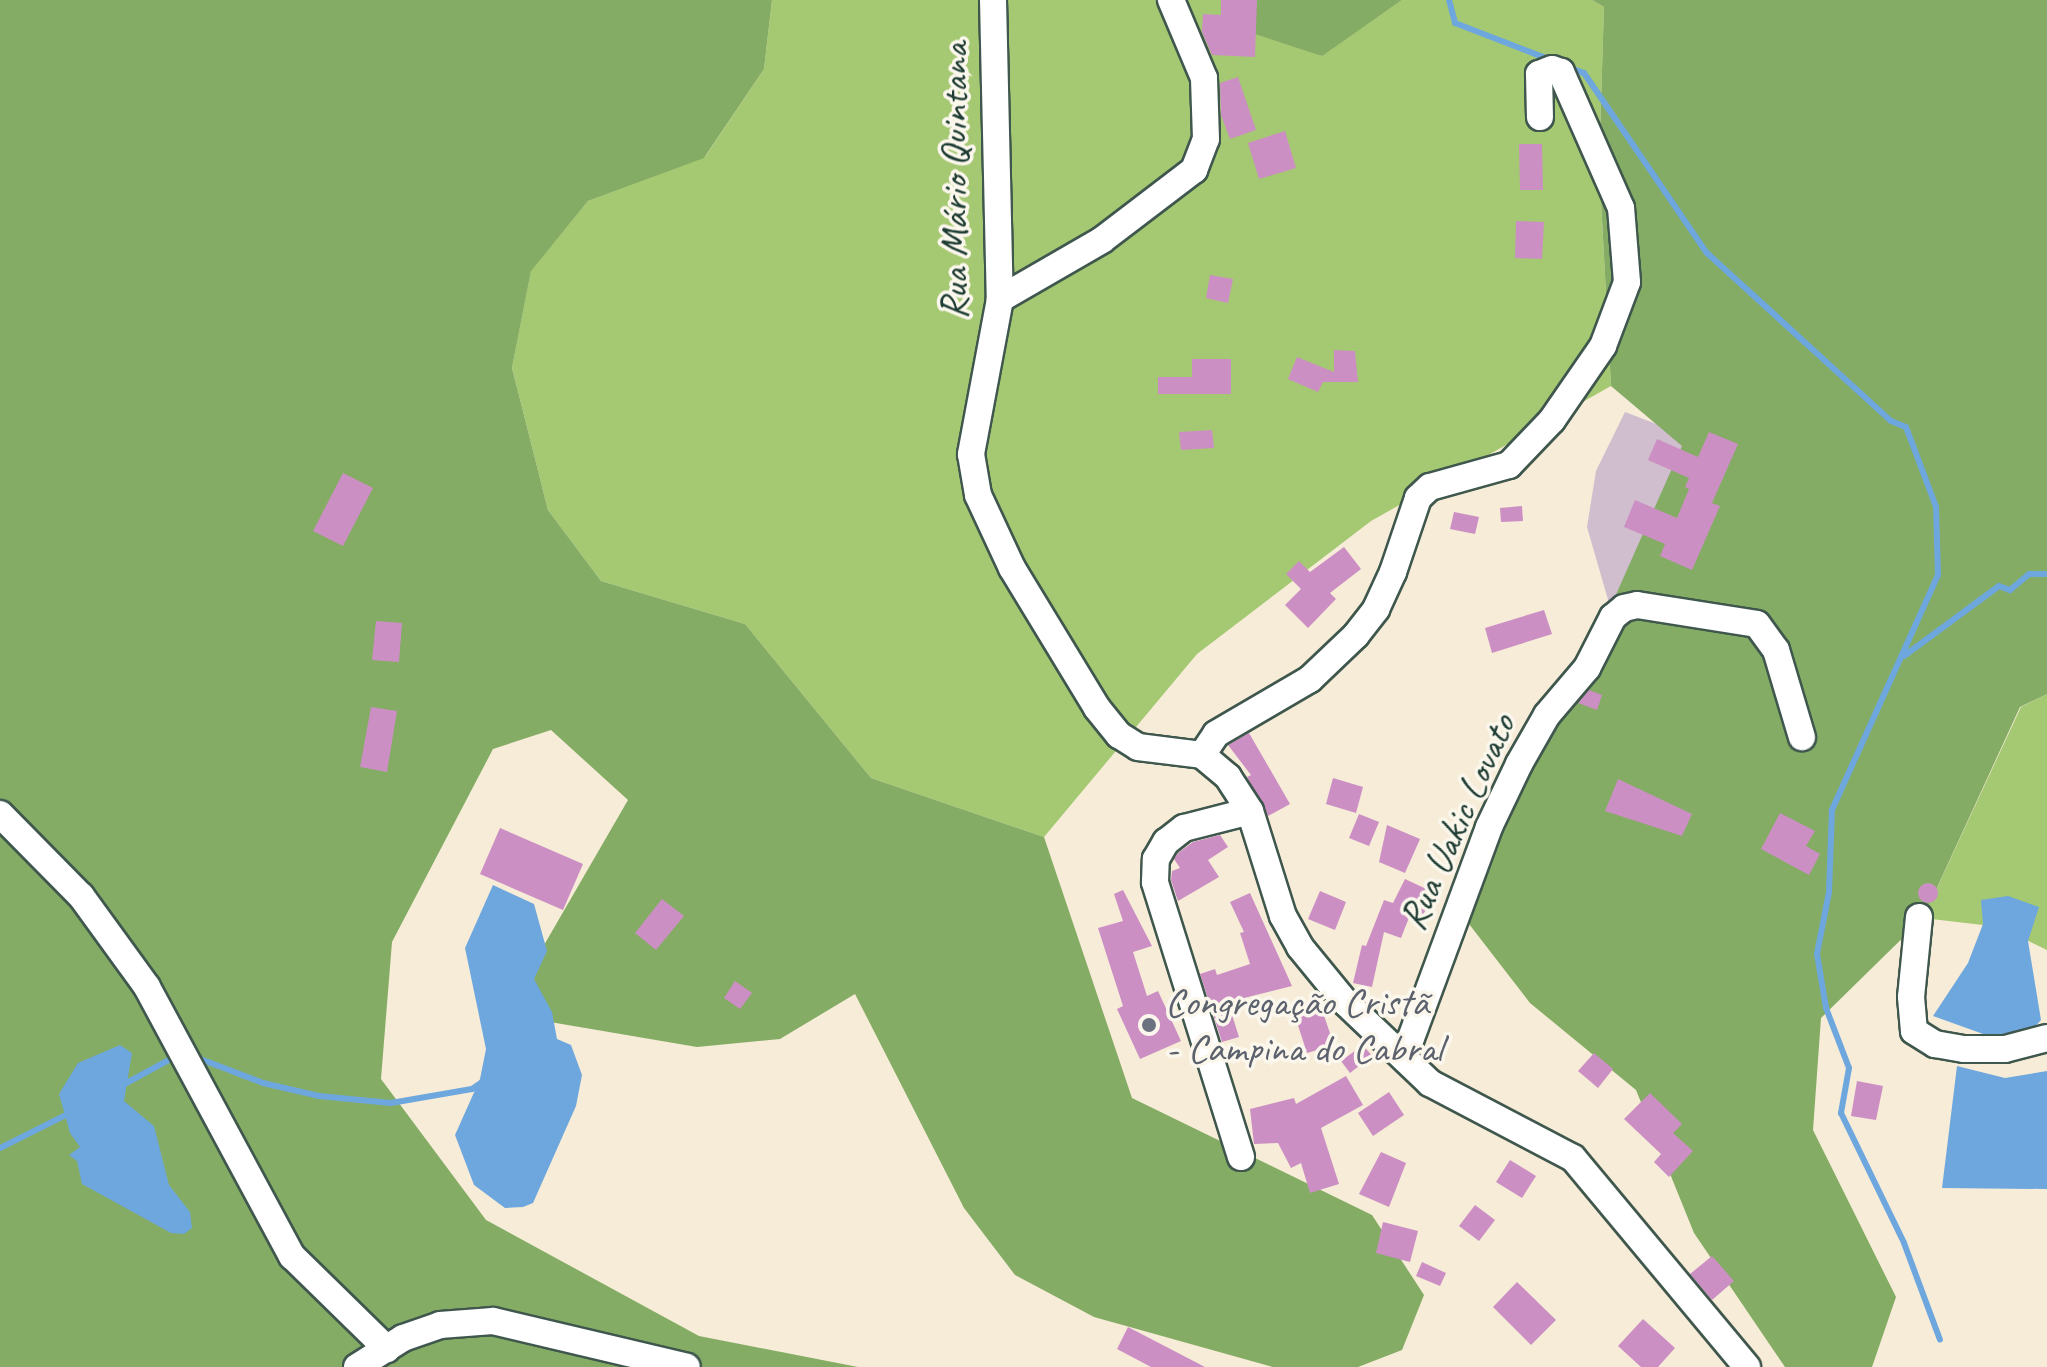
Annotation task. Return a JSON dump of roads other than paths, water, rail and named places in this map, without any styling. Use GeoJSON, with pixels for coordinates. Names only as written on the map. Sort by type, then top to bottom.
{"type":"FeatureCollection","features":[{"type":"Feature","properties":{"kind":"street","name":"Rua Mário Quintana"},"geometry":{"type":"LineString","coordinates":[[993,0],[1000,299],[973,438],[978,495],[1012,568],[1119,735],[1138,747],[1202,755]]}},
{"type":"Feature","properties":{"kind":"street"},"geometry":{"type":"LineString","coordinates":[[1000,299],[1102,240],[1194,170],[1206,139],[1204,78],[1171,0]]}},
{"type":"Feature","properties":{"kind":"street"},"geometry":{"type":"LineString","coordinates":[[1540,117],[1539,74],[1552,69],[1567,86],[1621,208],[1627,282],[1603,346],[1552,420],[1509,465],[1430,487],[1418,498],[1376,609],[1356,635],[1310,679],[1277,702],[1231,723],[1202,755],[1228,777],[1250,811],[1283,916],[1300,947],[1346,1003],[1404,1057],[1457,1100],[1548,1141],[1573,1158],[1747,1367]]}},
{"type":"Feature","properties":{"kind":"street","name":"Rua Uakic Lovato"},"geometry":{"type":"LineString","coordinates":[[1404,1057],[1489,827],[1513,777],[1547,715],[1587,668],[1613,617],[1624,608],[1637,605],[1757,624],[1776,650],[1802,737]]}},
{"type":"Feature","properties":{"kind":"street"},"geometry":{"type":"LineString","coordinates":[[1241,1157],[1155,882],[1156,859],[1166,842],[1184,828],[1250,811]]}},
{"type":"Feature","properties":{"kind":"street"},"geometry":{"type":"LineString","coordinates":[[0,814],[81,896],[147,987],[292,1256],[387,1349]]}},
{"type":"Feature","properties":{"kind":"street"},"geometry":{"type":"LineString","coordinates":[[1919,917],[1911,997],[1914,1031],[1935,1044],[1964,1049],[2005,1049],[2047,1038]]}},
{"type":"Feature","properties":{"kind":"street"},"geometry":{"type":"LineString","coordinates":[[357,1367],[387,1349],[440,1325],[493,1321],[687,1367]]}},
{"type":"Feature","properties":{"kind":"water"},"geometry":{"type":"Polygon","coordinates":[[[493,885],[534,904],[547,951],[534,979],[552,1012],[557,1039],[571,1045],[582,1075],[576,1106],[533,1203],[523,1207],[505,1208],[474,1185],[455,1135],[480,1079],[486,1049],[465,948],[493,885]]]}},
{"type":"Feature","properties":{"kind":"water"},"geometry":{"type":"Polygon","coordinates":[[[2008,896],[2039,907],[2028,941],[2041,1020],[2030,1032],[1986,1035],[1933,1016],[1968,963],[1983,924],[1981,900],[2008,896]]]}},
{"type":"Feature","properties":{"kind":"water"},"geometry":{"type":"Polygon","coordinates":[[[120,1045],[132,1053],[124,1101],[154,1126],[169,1185],[190,1212],[192,1228],[184,1234],[171,1233],[82,1184],[77,1161],[69,1155],[80,1147],[70,1133],[59,1094],[78,1063],[120,1045]]]}},
{"type":"Feature","properties":{"kind":"water"},"geometry":{"type":"Polygon","coordinates":[[[1957,1066],[2005,1078],[2047,1071],[2047,1189],[1942,1188],[1957,1066]]]}},
{"type":"Feature","properties":{"kind":"waterway"},"geometry":{"type":"LineString","coordinates":[[1449,0],[1455,23],[1551,60]]}},
{"type":"Feature","properties":{"kind":"waterway"},"geometry":{"type":"LineString","coordinates":[[1568,67],[1584,73],[1707,253],[1891,421],[1906,427],[1936,507],[1938,575],[1832,810],[1829,892],[1817,954],[1826,1008],[1849,1068],[1841,1113],[1904,1243],[1940,1340]]}},
{"type":"Feature","properties":{"kind":"waterway"},"geometry":{"type":"LineString","coordinates":[[1904,656],[1999,586],[2010,590],[2029,574],[2047,574]]}},
{"type":"Feature","properties":{"kind":"waterway"},"geometry":{"type":"LineString","coordinates":[[121,1086],[178,1055]]}},
{"type":"Feature","properties":{"kind":"waterway"},"geometry":{"type":"LineString","coordinates":[[195,1057],[263,1083],[319,1096],[391,1103],[472,1089],[481,1083]]}},
{"type":"Feature","properties":{"kind":"waterway"},"geometry":{"type":"LineString","coordinates":[[0,1148],[72,1112]]}},
{"type":"Feature","properties":{"kind":"place","name":"Congregação Cristã - Campina do Cabral"},"geometry":{"type":"Point","coordinates":[1149,1025]}}]}
